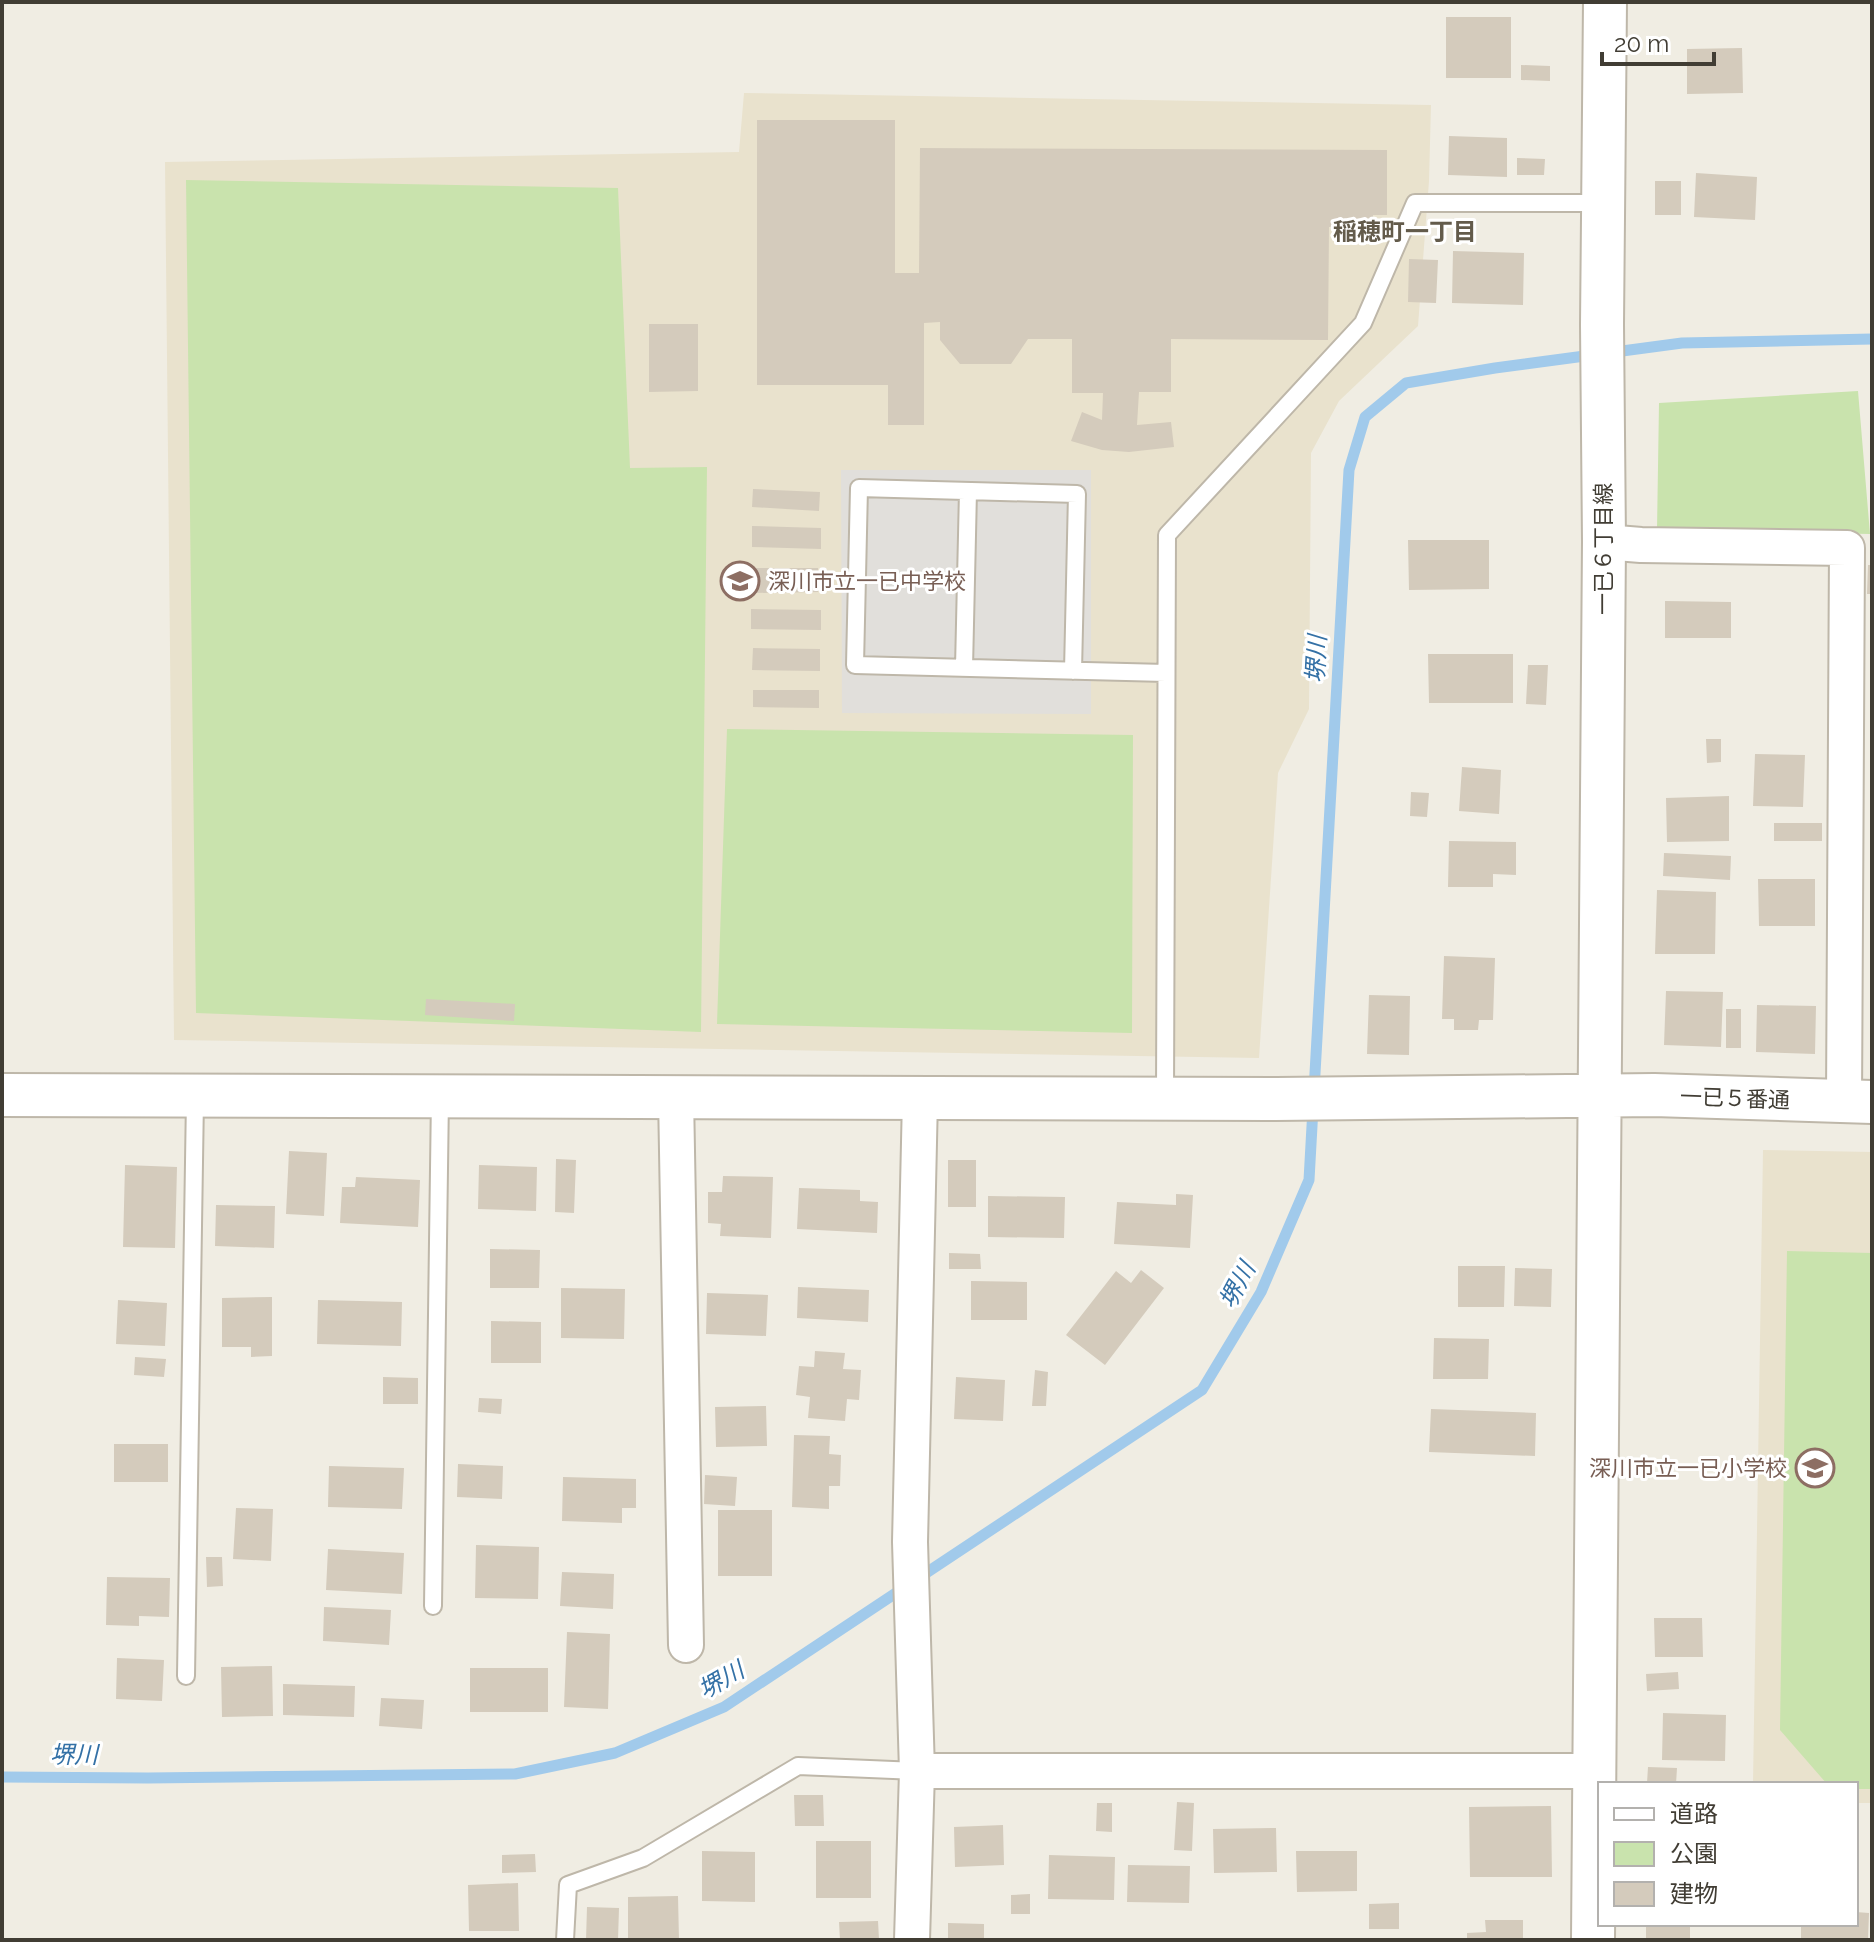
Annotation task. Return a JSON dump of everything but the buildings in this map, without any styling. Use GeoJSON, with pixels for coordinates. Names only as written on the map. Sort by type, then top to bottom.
{"type":"FeatureCollection","features":[{"type":"Feature","properties":{"kind":"street","name":"一已６丁目線"},"geometry":{"type":"LineString","coordinates":[[1593,1940],[1605,2]]}},
{"type":"Feature","properties":{"kind":"street"},"geometry":{"type":"LineString","coordinates":[[1604,542],[1847,548],[1858,1102]]}},
{"type":"Feature","properties":{"kind":"street","name":"一已５番通"},"geometry":{"type":"LineString","coordinates":[[2,1095],[1276,1099],[1654,1095],[1858,1102]]}},
{"type":"Feature","properties":{"kind":"street"},"geometry":{"type":"LineString","coordinates":[[676,1096],[686,1645]]}},
{"type":"Feature","properties":{"kind":"street"},"geometry":{"type":"LineString","coordinates":[[912,1940],[917,1771],[910,1542],[920,1098]]}},
{"type":"Feature","properties":{"kind":"street"},"geometry":{"type":"LineString","coordinates":[[917,1771],[1594,1771]]}},
{"type":"Feature","properties":{"kind":"lane"},"geometry":{"type":"LineString","coordinates":[[1165,1097],[1167,535],[1363,323],[1415,203],[1604,203]]}},
{"type":"Feature","properties":{"kind":"lane"},"geometry":{"type":"LineString","coordinates":[[1073,671],[1077,494],[859,488],[855,665],[1073,671],[1166,673]]}},
{"type":"Feature","properties":{"kind":"lane"},"geometry":{"type":"LineString","coordinates":[[964,668],[968,491]]}},
{"type":"Feature","properties":{"kind":"lane"},"geometry":{"type":"LineString","coordinates":[[186,1676],[195,1095]]}},
{"type":"Feature","properties":{"kind":"lane"},"geometry":{"type":"LineString","coordinates":[[433,1606],[440,1096]]}},
{"type":"Feature","properties":{"kind":"lane"},"geometry":{"type":"LineString","coordinates":[[565,1940],[568,1885],[643,1858],[798,1766],[917,1771]]}},
{"type":"Feature","properties":{"kind":"shaded area","name":"深川市立一已中学校"},"geometry":{"type":"Polygon","coordinates":[[[744,93],[1431,105],[1429,181],[1418,326],[1339,401],[1311,453],[1309,709],[1278,773],[1259,1058],[174,1040],[165,162],[739,152],[744,93]]]}},
{"type":"Feature","properties":{"kind":"shaded area"},"geometry":{"type":"Polygon","coordinates":[[[841,470],[1091,470],[1091,714],[842,713],[841,470]]]}},
{"type":"Feature","properties":{"kind":"shaded area","name":"深川市立一已小学校"},"geometry":{"type":"Polygon","coordinates":[[[1763,1150],[1872,1152],[1872,1803],[1858,1803],[1858,1782],[1753,1782],[1763,1150]]]}},
{"type":"Feature","properties":{"kind":"green space"},"geometry":{"type":"Polygon","coordinates":[[[186,180],[618,188],[630,468],[707,467],[701,1032],[196,1013],[186,180]]]}},
{"type":"Feature","properties":{"kind":"green space"},"geometry":{"type":"Polygon","coordinates":[[[1858,391],[1870,534],[1657,530],[1659,403],[1858,391]]]}},
{"type":"Feature","properties":{"kind":"green space"},"geometry":{"type":"Polygon","coordinates":[[[727,729],[1133,735],[1132,1033],[717,1024],[727,729]]]}},
{"type":"Feature","properties":{"kind":"green space","name":"深川市立一已小学校"},"geometry":{"type":"Polygon","coordinates":[[[1787,1251],[1872,1253],[1872,1789],[1858,1789],[1858,1782],[1825,1782],[1780,1730],[1787,1251]]]}},
{"type":"Feature","properties":{"kind":"waterway","name":"堺川"},"geometry":{"type":"LineString","coordinates":[[1314,1091],[1349,470],[1365,417],[1406,383],[1495,368],[1682,343],[1872,339]]}},
{"type":"Feature","properties":{"kind":"waterway","name":"堺川"},"geometry":{"type":"LineString","coordinates":[[2,1777],[515,1774],[615,1753],[724,1707],[1202,1390],[1261,1292],[1309,1180],[1313,1108]]}},
{"type":"Feature","properties":{"kind":"place","name":"深川市立一已中学校"},"geometry":{"type":"Point","coordinates":[740,581]}},
{"type":"Feature","properties":{"kind":"place","name":"深川市立一已小学校"},"geometry":{"type":"Point","coordinates":[1815,1468]}},
{"type":"Feature","properties":{"kind":"district","name":"稲穂町一丁目"},"geometry":{"type":"Point","coordinates":[1405,231]}}]}
